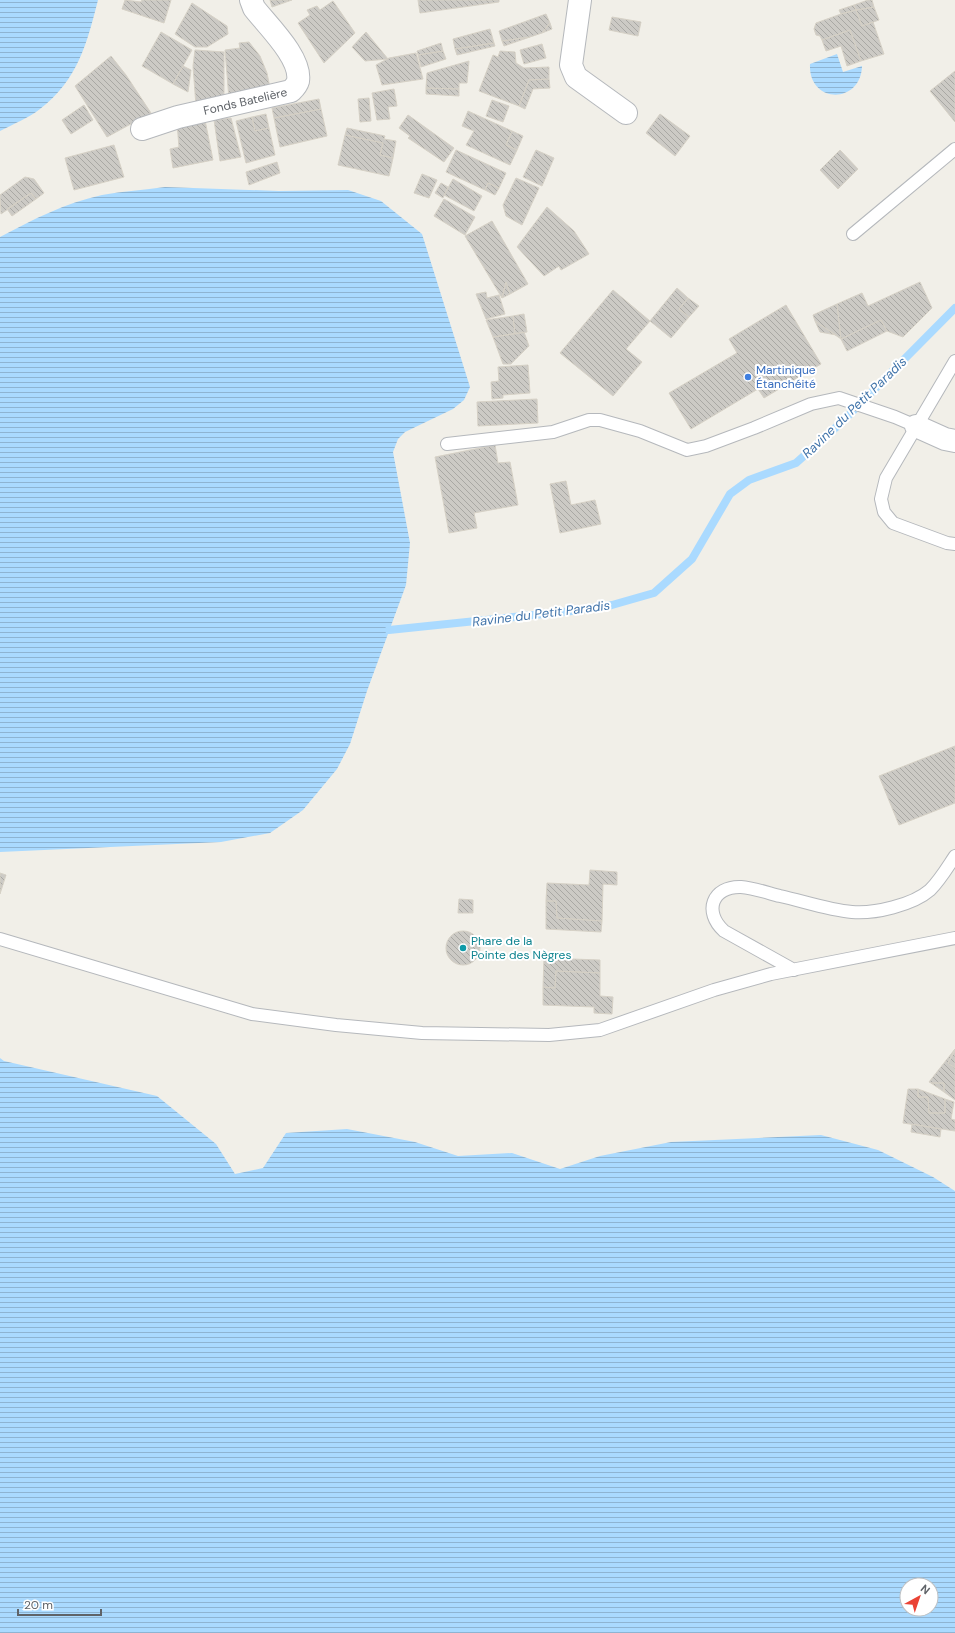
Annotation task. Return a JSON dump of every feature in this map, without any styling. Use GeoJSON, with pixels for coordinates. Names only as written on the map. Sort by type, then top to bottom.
{"type":"FeatureCollection","features":[{"type":"Feature","properties":{"kind":"street","name":"Fonds Batelière"},"geometry":{"type":"LineString","coordinates":[[142,129],[178,117],[291,91],[296,86],[298,81],[294,59],[289,50],[254,8],[251,0]]}},
{"type":"Feature","properties":{"kind":"street"},"geometry":{"type":"LineString","coordinates":[[580,0],[571,65],[576,77],[626,113]]}},
{"type":"Feature","properties":{"kind":"street"},"geometry":{"type":"LineString","coordinates":[[916,426],[945,439],[955,440]]}},
{"type":"Feature","properties":{"kind":"lane"},"geometry":{"type":"LineString","coordinates":[[853,234],[955,149]]}},
{"type":"Feature","properties":{"kind":"lane"},"geometry":{"type":"LineString","coordinates":[[955,361],[886,478],[882,499],[884,512],[893,523],[947,543],[955,544]]}},
{"type":"Feature","properties":{"kind":"lane"},"geometry":{"type":"LineString","coordinates":[[448,444],[553,432],[589,420],[600,420],[640,432],[687,450],[706,446],[811,404],[839,398],[874,409],[916,426]]}},
{"type":"Feature","properties":{"kind":"lane"},"geometry":{"type":"LineString","coordinates":[[794,970],[720,928],[713,919],[712,907],[716,897],[722,891],[741,887],[852,912],[882,909],[901,905],[922,896],[938,882],[955,856]]}},
{"type":"Feature","properties":{"kind":"lane"},"geometry":{"type":"LineString","coordinates":[[0,939],[252,1014],[336,1025],[422,1033],[549,1035],[600,1030],[714,990],[794,970],[955,938]]}},
{"type":"Feature","properties":{"kind":"water"},"geometry":{"type":"Polygon","coordinates":[[[0,0],[98,0],[85,46],[64,86],[53,98],[36,112],[0,131],[0,0]]]}},
{"type":"Feature","properties":{"kind":"water"},"geometry":{"type":"Polygon","coordinates":[[[837,54],[843,72],[862,66],[859,79],[853,88],[845,93],[835,95],[825,92],[817,87],[812,77],[810,64],[837,54]]]}},
{"type":"Feature","properties":{"kind":"water"},"geometry":{"type":"Polygon","coordinates":[[[165,187],[279,191],[348,190],[381,201],[422,234],[470,387],[464,400],[453,409],[405,432],[398,439],[393,452],[410,543],[406,585],[367,691],[350,744],[337,769],[303,810],[270,833],[221,842],[0,852],[0,237],[24,224],[88,198],[165,187]]]}},
{"type":"Feature","properties":{"kind":"water"},"geometry":{"type":"Polygon","coordinates":[[[0,1058],[4,1061],[157,1096],[216,1144],[235,1174],[263,1168],[286,1133],[347,1129],[415,1142],[458,1156],[512,1153],[560,1169],[600,1156],[671,1142],[821,1135],[878,1150],[933,1177],[955,1191],[955,1633],[0,1633],[0,1058]]]}},
{"type":"Feature","properties":{"kind":"building"},"geometry":{"type":"Polygon","coordinates":[[[125,0],[141,2],[142,0],[171,0],[164,23],[122,9],[125,0]]]}},
{"type":"Feature","properties":{"kind":"building"},"geometry":{"type":"Polygon","coordinates":[[[270,0],[292,0],[272,7],[270,0]]]}},
{"type":"Feature","properties":{"kind":"building"},"geometry":{"type":"Polygon","coordinates":[[[418,0],[499,0],[499,2],[420,13],[418,0]]]}},
{"type":"Feature","properties":{"kind":"building"},"geometry":{"type":"Polygon","coordinates":[[[872,0],[874,7],[856,10],[854,5],[872,0]]]}},
{"type":"Feature","properties":{"kind":"building"},"geometry":{"type":"Polygon","coordinates":[[[333,1],[355,33],[324,63],[298,23],[310,15],[307,10],[317,6],[320,10],[333,1]]]}},
{"type":"Feature","properties":{"kind":"building"},"geometry":{"type":"Polygon","coordinates":[[[192,3],[227,26],[228,34],[207,47],[195,47],[175,34],[192,3]]]}},
{"type":"Feature","properties":{"kind":"building"},"geometry":{"type":"Polygon","coordinates":[[[854,5],[856,10],[841,14],[839,10],[854,5]]]}},
{"type":"Feature","properties":{"kind":"building"},"geometry":{"type":"Polygon","coordinates":[[[874,7],[879,20],[862,26],[856,10],[874,7]]]}},
{"type":"Feature","properties":{"kind":"building"},"geometry":{"type":"Polygon","coordinates":[[[856,10],[862,26],[873,22],[884,54],[861,61],[850,30],[822,40],[820,36],[816,35],[814,29],[816,23],[856,10]]]}},
{"type":"Feature","properties":{"kind":"building"},"geometry":{"type":"Polygon","coordinates":[[[546,14],[550,23],[542,33],[530,37],[502,41],[499,31],[546,14]]]}},
{"type":"Feature","properties":{"kind":"building"},"geometry":{"type":"Polygon","coordinates":[[[612,17],[641,22],[638,36],[609,30],[612,17]]]}},
{"type":"Feature","properties":{"kind":"building"},"geometry":{"type":"Polygon","coordinates":[[[550,23],[552,29],[542,33],[550,23]]]}},
{"type":"Feature","properties":{"kind":"building"},"geometry":{"type":"Polygon","coordinates":[[[490,29],[494,43],[455,49],[453,39],[490,29]]]}},
{"type":"Feature","properties":{"kind":"building"},"geometry":{"type":"Polygon","coordinates":[[[850,30],[861,61],[847,66],[841,46],[826,51],[822,40],[850,30]]]}},
{"type":"Feature","properties":{"kind":"building"},"geometry":{"type":"Polygon","coordinates":[[[161,32],[192,50],[173,84],[142,66],[161,32]]]}},
{"type":"Feature","properties":{"kind":"building"},"geometry":{"type":"Polygon","coordinates":[[[366,32],[388,59],[365,61],[352,47],[366,32]]]}},
{"type":"Feature","properties":{"kind":"building"},"geometry":{"type":"Polygon","coordinates":[[[530,37],[504,46],[502,41],[530,37]]]}},
{"type":"Feature","properties":{"kind":"building"},"geometry":{"type":"Polygon","coordinates":[[[249,42],[260,56],[267,73],[270,88],[229,99],[225,50],[240,48],[239,43],[249,42]]]}},
{"type":"Feature","properties":{"kind":"building"},"geometry":{"type":"Polygon","coordinates":[[[441,43],[443,51],[418,55],[417,51],[441,43]]]}},
{"type":"Feature","properties":{"kind":"building"},"geometry":{"type":"Polygon","coordinates":[[[494,43],[495,46],[457,55],[455,49],[494,43]]]}},
{"type":"Feature","properties":{"kind":"building"},"geometry":{"type":"Polygon","coordinates":[[[542,44],[546,58],[524,64],[520,50],[542,44]]]}},
{"type":"Feature","properties":{"kind":"building"},"geometry":{"type":"Polygon","coordinates":[[[195,50],[224,52],[224,103],[196,106],[193,66],[195,50]]]}},
{"type":"Feature","properties":{"kind":"building"},"geometry":{"type":"Polygon","coordinates":[[[443,51],[446,59],[421,67],[418,55],[443,51]]]}},
{"type":"Feature","properties":{"kind":"building"},"geometry":{"type":"Polygon","coordinates":[[[500,51],[515,52],[516,63],[524,68],[549,67],[549,79],[529,80],[519,106],[479,91],[493,55],[498,57],[500,51]]]}},
{"type":"Feature","properties":{"kind":"building"},"geometry":{"type":"Polygon","coordinates":[[[416,53],[423,79],[382,85],[376,65],[389,58],[416,53]]]}},
{"type":"Feature","properties":{"kind":"building"},"geometry":{"type":"Polygon","coordinates":[[[111,56],[126,75],[151,113],[107,137],[75,86],[111,56]]]}},
{"type":"Feature","properties":{"kind":"building"},"geometry":{"type":"Polygon","coordinates":[[[469,61],[467,83],[459,83],[459,89],[426,88],[427,73],[469,61]]]}},
{"type":"Feature","properties":{"kind":"building"},"geometry":{"type":"Polygon","coordinates":[[[183,66],[191,70],[188,92],[173,84],[183,66]]]}},
{"type":"Feature","properties":{"kind":"building"},"geometry":{"type":"Polygon","coordinates":[[[955,71],[955,122],[930,91],[955,71]]]}},
{"type":"Feature","properties":{"kind":"building"},"geometry":{"type":"Polygon","coordinates":[[[549,79],[550,88],[533,89],[525,109],[519,106],[529,80],[549,79]]]}},
{"type":"Feature","properties":{"kind":"building"},"geometry":{"type":"Polygon","coordinates":[[[426,88],[459,89],[459,96],[426,94],[426,88]]]}},
{"type":"Feature","properties":{"kind":"building"},"geometry":{"type":"Polygon","coordinates":[[[394,89],[397,106],[388,107],[390,119],[377,120],[372,93],[394,89]]]}},
{"type":"Feature","properties":{"kind":"building"},"geometry":{"type":"Polygon","coordinates":[[[369,98],[371,121],[360,122],[358,99],[369,98]]]}},
{"type":"Feature","properties":{"kind":"building"},"geometry":{"type":"Polygon","coordinates":[[[319,99],[321,109],[274,118],[272,108],[319,99]]]}},
{"type":"Feature","properties":{"kind":"building"},"geometry":{"type":"Polygon","coordinates":[[[492,100],[509,106],[503,122],[486,116],[492,100]]]}},
{"type":"Feature","properties":{"kind":"building"},"geometry":{"type":"Polygon","coordinates":[[[84,105],[93,120],[71,134],[62,120],[84,105]]]}},
{"type":"Feature","properties":{"kind":"building"},"geometry":{"type":"Polygon","coordinates":[[[321,109],[327,136],[280,147],[274,118],[321,109]]]}},
{"type":"Feature","properties":{"kind":"building"},"geometry":{"type":"Polygon","coordinates":[[[468,111],[512,131],[506,145],[517,150],[510,165],[466,145],[474,131],[462,126],[468,111]]]}},
{"type":"Feature","properties":{"kind":"building"},"geometry":{"type":"Polygon","coordinates":[[[266,114],[269,128],[255,131],[252,117],[266,114]]]}},
{"type":"Feature","properties":{"kind":"building"},"geometry":{"type":"Polygon","coordinates":[[[660,114],[690,136],[675,156],[646,133],[660,114]]]}},
{"type":"Feature","properties":{"kind":"building"},"geometry":{"type":"Polygon","coordinates":[[[408,115],[454,148],[444,162],[408,138],[410,136],[399,128],[408,115]]]}},
{"type":"Feature","properties":{"kind":"building"},"geometry":{"type":"Polygon","coordinates":[[[252,117],[255,131],[269,128],[275,155],[246,163],[236,121],[252,117]]]}},
{"type":"Feature","properties":{"kind":"building"},"geometry":{"type":"Polygon","coordinates":[[[231,118],[241,157],[220,161],[214,120],[231,118]]]}},
{"type":"Feature","properties":{"kind":"building"},"geometry":{"type":"Polygon","coordinates":[[[205,120],[213,160],[173,168],[170,149],[179,147],[177,123],[205,120]]]}},
{"type":"Feature","properties":{"kind":"building"},"geometry":{"type":"Polygon","coordinates":[[[347,128],[385,136],[384,139],[396,141],[393,158],[380,155],[383,143],[345,135],[347,128]]]}},
{"type":"Feature","properties":{"kind":"building"},"geometry":{"type":"Polygon","coordinates":[[[512,131],[523,136],[517,150],[506,145],[512,131]]]}},
{"type":"Feature","properties":{"kind":"building"},"geometry":{"type":"Polygon","coordinates":[[[345,135],[383,143],[380,155],[393,158],[389,176],[338,165],[345,135]]]}},
{"type":"Feature","properties":{"kind":"building"},"geometry":{"type":"Polygon","coordinates":[[[114,145],[124,177],[74,190],[65,158],[114,145]]]}},
{"type":"Feature","properties":{"kind":"building"},"geometry":{"type":"Polygon","coordinates":[[[456,150],[506,173],[499,188],[488,183],[485,190],[446,172],[456,150]]]}},
{"type":"Feature","properties":{"kind":"building"},"geometry":{"type":"Polygon","coordinates":[[[536,150],[554,158],[542,186],[523,177],[536,150]]]}},
{"type":"Feature","properties":{"kind":"building"},"geometry":{"type":"Polygon","coordinates":[[[840,150],[858,169],[838,189],[820,170],[840,150]]]}},
{"type":"Feature","properties":{"kind":"building"},"geometry":{"type":"Polygon","coordinates":[[[277,162],[280,173],[249,185],[246,172],[277,162]]]}},
{"type":"Feature","properties":{"kind":"building"},"geometry":{"type":"Polygon","coordinates":[[[422,174],[437,180],[429,198],[414,193],[422,174]]]}},
{"type":"Feature","properties":{"kind":"building"},"geometry":{"type":"Polygon","coordinates":[[[25,177],[34,179],[44,193],[36,199],[31,193],[1,214],[0,195],[25,177]]]}},
{"type":"Feature","properties":{"kind":"building"},"geometry":{"type":"Polygon","coordinates":[[[516,178],[539,188],[522,225],[506,216],[503,205],[516,178]]]}},
{"type":"Feature","properties":{"kind":"building"},"geometry":{"type":"Polygon","coordinates":[[[453,179],[482,196],[474,211],[444,195],[453,179]]]}},
{"type":"Feature","properties":{"kind":"building"},"geometry":{"type":"Polygon","coordinates":[[[441,183],[448,187],[443,198],[435,193],[441,183]]]}},
{"type":"Feature","properties":{"kind":"building"},"geometry":{"type":"Polygon","coordinates":[[[488,183],[499,188],[495,195],[485,190],[488,183]]]}},
{"type":"Feature","properties":{"kind":"building"},"geometry":{"type":"Polygon","coordinates":[[[31,193],[36,199],[12,216],[7,209],[31,193]]]}},
{"type":"Feature","properties":{"kind":"building"},"geometry":{"type":"Polygon","coordinates":[[[444,199],[475,217],[465,235],[434,216],[444,199]]]}},
{"type":"Feature","properties":{"kind":"building"},"geometry":{"type":"Polygon","coordinates":[[[547,207],[574,231],[589,254],[561,270],[559,266],[544,276],[517,247],[547,207]]]}},
{"type":"Feature","properties":{"kind":"building"},"geometry":{"type":"Polygon","coordinates":[[[492,221],[528,284],[510,294],[506,282],[502,298],[465,236],[492,221]]]}},
{"type":"Feature","properties":{"kind":"building"},"geometry":{"type":"Polygon","coordinates":[[[506,282],[510,294],[502,298],[506,282]]]}},
{"type":"Feature","properties":{"kind":"building"},"geometry":{"type":"Polygon","coordinates":[[[920,282],[932,308],[903,337],[887,331],[881,320],[841,339],[837,304],[862,293],[868,306],[920,282]]]}},
{"type":"Feature","properties":{"kind":"building"},"geometry":{"type":"Polygon","coordinates":[[[677,288],[688,298],[679,309],[689,317],[671,338],[650,321],[677,288]]]}},
{"type":"Feature","properties":{"kind":"building"},"geometry":{"type":"Polygon","coordinates":[[[613,290],[650,321],[626,349],[642,362],[613,396],[560,353],[613,290]]]}},
{"type":"Feature","properties":{"kind":"building"},"geometry":{"type":"Polygon","coordinates":[[[486,292],[487,298],[499,295],[505,314],[486,319],[476,294],[486,292]]]}},
{"type":"Feature","properties":{"kind":"building"},"geometry":{"type":"Polygon","coordinates":[[[688,298],[699,306],[689,317],[679,309],[688,298]]]}},
{"type":"Feature","properties":{"kind":"building"},"geometry":{"type":"Polygon","coordinates":[[[837,304],[841,339],[815,321],[813,315],[837,304]]]}},
{"type":"Feature","properties":{"kind":"building","name":"Martinique Étanchéité"},"geometry":{"type":"Polygon","coordinates":[[[786,305],[821,364],[764,398],[758,389],[691,429],[669,393],[737,353],[729,339],[786,305]]]}},
{"type":"Feature","properties":{"kind":"building"},"geometry":{"type":"Polygon","coordinates":[[[524,314],[527,332],[515,334],[513,316],[524,314]]]}},
{"type":"Feature","properties":{"kind":"building"},"geometry":{"type":"Polygon","coordinates":[[[513,316],[515,334],[493,337],[486,320],[513,316]]]}},
{"type":"Feature","properties":{"kind":"building"},"geometry":{"type":"Polygon","coordinates":[[[881,320],[887,331],[847,351],[841,339],[881,320]]]}},
{"type":"Feature","properties":{"kind":"building"},"geometry":{"type":"Polygon","coordinates":[[[815,321],[836,335],[820,332],[815,321]]]}},
{"type":"Feature","properties":{"kind":"building"},"geometry":{"type":"Polygon","coordinates":[[[524,332],[529,346],[511,364],[503,364],[493,337],[524,332]]]}},
{"type":"Feature","properties":{"kind":"building"},"geometry":{"type":"Polygon","coordinates":[[[528,365],[530,393],[503,395],[503,398],[492,399],[491,382],[499,381],[498,367],[528,365]]]}},
{"type":"Feature","properties":{"kind":"building"},"geometry":{"type":"Polygon","coordinates":[[[537,399],[538,423],[478,426],[477,402],[537,399]]]}},
{"type":"Feature","properties":{"kind":"building"},"geometry":{"type":"Polygon","coordinates":[[[495,445],[498,463],[510,462],[518,505],[474,513],[477,528],[449,533],[435,457],[495,445]]]}},
{"type":"Feature","properties":{"kind":"building"},"geometry":{"type":"Polygon","coordinates":[[[566,481],[571,505],[595,500],[601,524],[560,533],[550,484],[566,481]]]}},
{"type":"Feature","properties":{"kind":"building"},"geometry":{"type":"Polygon","coordinates":[[[955,746],[955,803],[899,825],[879,776],[955,746]]]}},
{"type":"Feature","properties":{"kind":"building"},"geometry":{"type":"Polygon","coordinates":[[[590,870],[617,872],[617,885],[603,884],[602,921],[557,918],[556,901],[546,901],[547,883],[589,885],[590,870]]]}},
{"type":"Feature","properties":{"kind":"building"},"geometry":{"type":"Polygon","coordinates":[[[0,873],[6,875],[0,894],[0,873]]]}},
{"type":"Feature","properties":{"kind":"building"},"geometry":{"type":"Polygon","coordinates":[[[459,899],[473,900],[473,913],[458,913],[459,899]]]}},
{"type":"Feature","properties":{"kind":"building"},"geometry":{"type":"Polygon","coordinates":[[[546,901],[556,901],[557,918],[602,921],[601,932],[546,929],[546,901]]]}},
{"type":"Feature","properties":{"kind":"building","name":"Phare de la Pointe des Nègres"},"geometry":{"type":"Polygon","coordinates":[[[466,931],[475,936],[479,941],[479,955],[475,960],[470,964],[460,965],[456,964],[447,955],[446,945],[447,941],[456,932],[466,931]]]}},
{"type":"Feature","properties":{"kind":"building"},"geometry":{"type":"Polygon","coordinates":[[[544,958],[600,960],[600,973],[556,971],[555,988],[543,987],[544,958]]]}},
{"type":"Feature","properties":{"kind":"building"},"geometry":{"type":"Polygon","coordinates":[[[556,971],[600,973],[600,996],[613,997],[612,1014],[594,1013],[594,1007],[543,1005],[543,987],[555,988],[556,971]]]}},
{"type":"Feature","properties":{"kind":"building"},"geometry":{"type":"Polygon","coordinates":[[[955,1049],[948,1063],[955,1068],[955,1100],[944,1092],[944,1083],[929,1082],[955,1049]]]}},
{"type":"Feature","properties":{"kind":"building"},"geometry":{"type":"Polygon","coordinates":[[[955,1051],[955,1068],[948,1063],[955,1051]]]}},
{"type":"Feature","properties":{"kind":"building"},"geometry":{"type":"Polygon","coordinates":[[[931,1083],[944,1083],[944,1092],[931,1083]]]}},
{"type":"Feature","properties":{"kind":"building"},"geometry":{"type":"Polygon","coordinates":[[[908,1089],[918,1089],[918,1097],[928,1097],[929,1113],[945,1113],[945,1099],[954,1102],[951,1119],[955,1120],[955,1131],[903,1123],[908,1089]]]}},
{"type":"Feature","properties":{"kind":"building"},"geometry":{"type":"Polygon","coordinates":[[[918,1089],[945,1099],[945,1113],[929,1113],[928,1097],[918,1097],[918,1089]]]}},
{"type":"Feature","properties":{"kind":"building"},"geometry":{"type":"Polygon","coordinates":[[[912,1124],[941,1129],[940,1137],[911,1132],[912,1124]]]}},
{"type":"Feature","properties":{"kind":"waterway","name":"Ravine du Petit Paradis"},"geometry":{"type":"LineString","coordinates":[[389,630],[572,611],[612,605],[654,593],[692,559],[730,494],[749,480],[796,463],[843,421],[955,308]]}},
{"type":"Feature","properties":{"kind":"place","name":"Martinique Étanchéité"},"geometry":{"type":"Point","coordinates":[748,377]}},
{"type":"Feature","properties":{"kind":"place","name":"Phare de la Pointe des Nègres"},"geometry":{"type":"Point","coordinates":[463,948]}}]}
